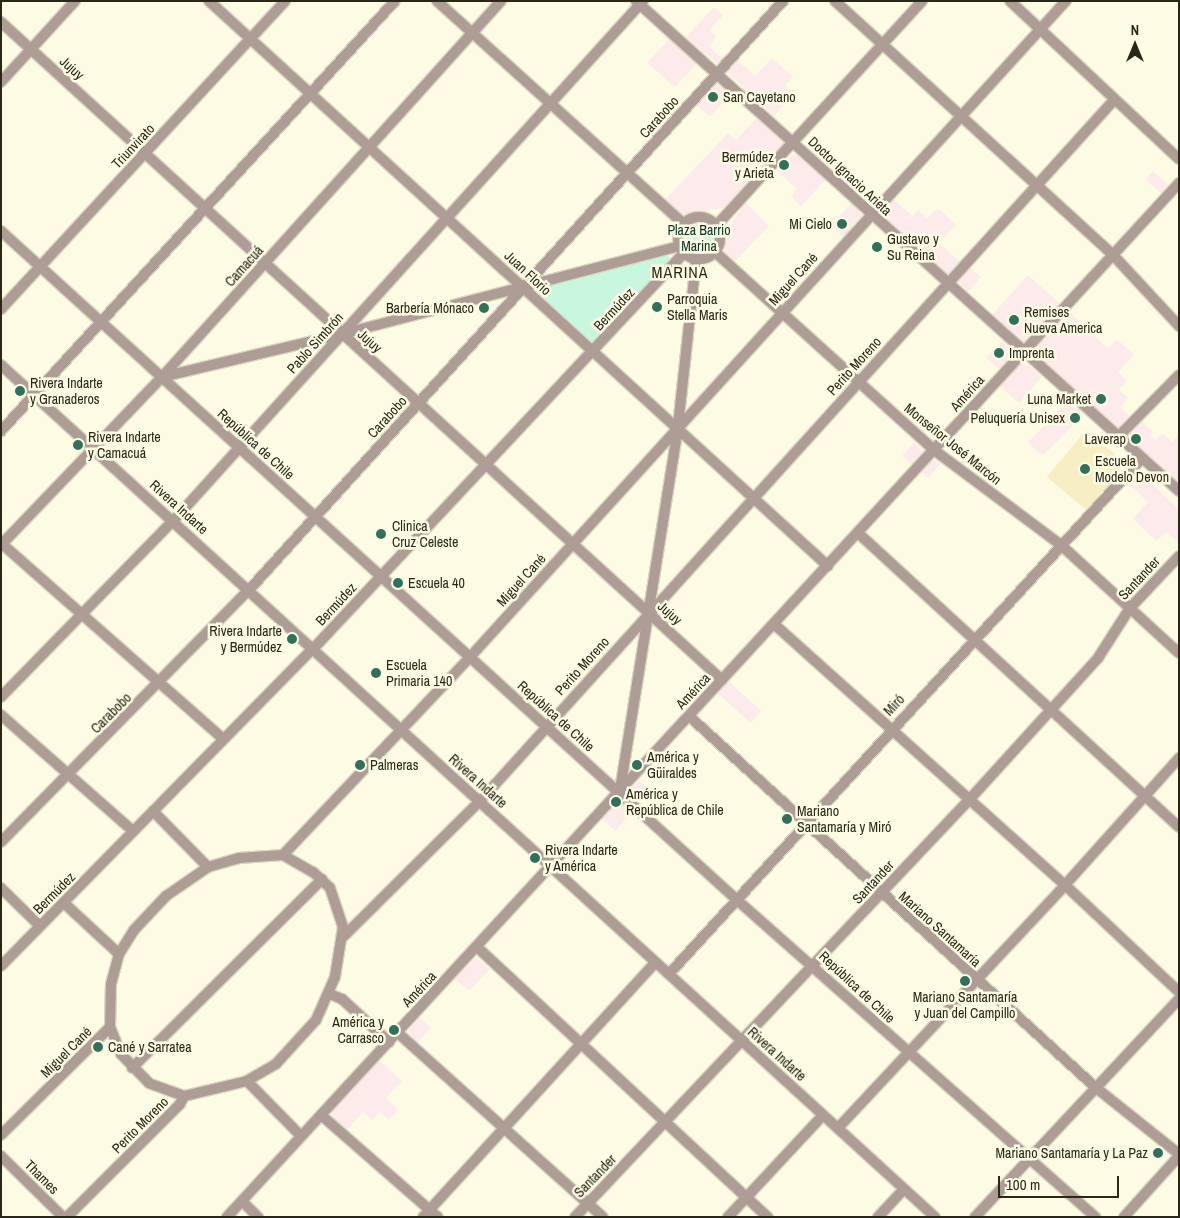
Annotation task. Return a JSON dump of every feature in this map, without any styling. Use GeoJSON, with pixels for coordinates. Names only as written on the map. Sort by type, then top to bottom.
{"type":"FeatureCollection","features":[{"type":"Feature","properties":{"kind":"street"},"geometry":{"type":"LineString","coordinates":[[1,82],[75,1]]}},
{"type":"Feature","properties":{"kind":"street","name":"Juan Florio"},"geometry":{"type":"LineString","coordinates":[[209,1],[311,92],[523,288],[678,426],[828,566]]}},
{"type":"Feature","properties":{"kind":"street","name":"Triunvirato"},"geometry":{"type":"LineString","coordinates":[[1,309],[285,1]]}},
{"type":"Feature","properties":{"kind":"street"},"geometry":{"type":"LineString","coordinates":[[1,431],[102,324],[395,1]]}},
{"type":"Feature","properties":{"kind":"street"},"geometry":{"type":"LineString","coordinates":[[437,1],[684,224]]}},
{"type":"Feature","properties":{"kind":"street","name":"Camacuá"},"geometry":{"type":"LineString","coordinates":[[2,544],[162,377],[501,1]]}},
{"type":"Feature","properties":{"kind":"street","name":"Carabobo"},"geometry":{"type":"LineString","coordinates":[[1,842],[159,684],[249,590],[783,1]]}},
{"type":"Feature","properties":{"kind":"street"},"geometry":{"type":"LineString","coordinates":[[835,1],[1114,256],[1179,326]]}},
{"type":"Feature","properties":{"kind":"street"},"geometry":{"type":"LineString","coordinates":[[716,226],[795,143],[922,1]]}},
{"type":"Feature","properties":{"kind":"street"},"geometry":{"type":"LineString","coordinates":[[1010,1],[1179,159]]}},
{"type":"Feature","properties":{"kind":"street","name":"Miguel Cané"},"geometry":{"type":"LineString","coordinates":[[1,1135],[110,1027],[112,984],[119,954],[134,930],[154,908],[177,887],[208,867],[239,858],[283,855],[471,656],[1066,1]]}},
{"type":"Feature","properties":{"kind":"street","name":"Doctor Ignacio Arieta"},"geometry":{"type":"LineString","coordinates":[[639,2],[716,74],[795,143],[946,284],[1179,491]]}},
{"type":"Feature","properties":{"kind":"street","name":"Pablo Simbrón"},"geometry":{"type":"LineString","coordinates":[[1,697],[174,520],[239,446],[551,104],[639,2]]}},
{"type":"Feature","properties":{"kind":"street","name":"Jujuy"},"geometry":{"type":"LineString","coordinates":[[1,22],[418,403],[488,464],[722,680]]}},
{"type":"Feature","properties":{"kind":"street","name":"Perito Moreno"},"geometry":{"type":"LineString","coordinates":[[67,1217],[180,1104],[184,1096],[247,1081],[276,1064],[303,1038],[330,994],[344,936],[480,801],[1036,184],[1114,100]]}},
{"type":"Feature","properties":{"kind":"street","name":"América"},"geometry":{"type":"LineString","coordinates":[[227,1217],[828,566],[1022,352],[1114,256],[1179,184]]}},
{"type":"Feature","properties":{"kind":"street"},"geometry":{"type":"LineString","coordinates":[[698,217],[716,226],[720,241],[715,252],[696,259],[682,250],[678,233],[684,224],[698,217]]}},
{"type":"Feature","properties":{"kind":"street","name":"República de Chile"},"geometry":{"type":"LineString","coordinates":[[1,231],[381,577],[471,656],[546,727],[619,791],[736,899],[814,965],[908,1052],[1096,1217]]}},
{"type":"Feature","properties":{"kind":"street"},"geometry":{"type":"LineString","coordinates":[[162,377],[682,250]]}},
{"type":"Feature","properties":{"kind":"street","name":"Bermúdez"},"geometry":{"type":"LineString","coordinates":[[1,966],[313,649],[488,464],[682,250]]}},
{"type":"Feature","properties":{"kind":"street","name":"Monseñor José Marcón"},"geometry":{"type":"LineString","coordinates":[[715,252],[934,450],[1061,545],[1179,653]]}},
{"type":"Feature","properties":{"kind":"street"},"geometry":{"type":"LineString","coordinates":[[619,791],[678,426],[696,259]]}},
{"type":"Feature","properties":{"kind":"street","name":"Rivera Indarte"},"geometry":{"type":"LineString","coordinates":[[1,365],[174,520],[402,731],[935,1217]]}},
{"type":"Feature","properties":{"kind":"street"},"geometry":{"type":"LineString","coordinates":[[1118,437],[1179,375]]}},
{"type":"Feature","properties":{"kind":"street","name":"Miró"},"geometry":{"type":"LineString","coordinates":[[669,974],[892,728],[1142,458]]}},
{"type":"Feature","properties":{"kind":"street"},"geometry":{"type":"LineString","coordinates":[[858,533],[1179,827]]}},
{"type":"Feature","properties":{"kind":"street"},"geometry":{"type":"LineString","coordinates":[[2,544],[223,739]]}},
{"type":"Feature","properties":{"kind":"street","name":"Santander"},"geometry":{"type":"LineString","coordinates":[[575,1217],[968,800],[1101,654],[1130,608],[1179,556]]}},
{"type":"Feature","properties":{"kind":"street"},"geometry":{"type":"LineString","coordinates":[[774,624],[892,728],[968,800],[1065,886],[1179,992]]}},
{"type":"Feature","properties":{"kind":"street"},"geometry":{"type":"LineString","coordinates":[[1,715],[70,774],[133,832]]}},
{"type":"Feature","properties":{"kind":"street","name":"Mariano Santamaría"},"geometry":{"type":"LineString","coordinates":[[689,716],[804,824],[1094,1087],[1179,1155]]}},
{"type":"Feature","properties":{"kind":"street"},"geometry":{"type":"LineString","coordinates":[[838,1128],[975,979],[1065,886],[1179,758]]}},
{"type":"Feature","properties":{"kind":"street"},"geometry":{"type":"LineString","coordinates":[[153,811],[208,867]]}},
{"type":"Feature","properties":{"kind":"street"},"geometry":{"type":"LineString","coordinates":[[283,855],[322,879],[334,896],[344,936]]}},
{"type":"Feature","properties":{"kind":"street"},"geometry":{"type":"LineString","coordinates":[[132,1068],[322,879]]}},
{"type":"Feature","properties":{"kind":"street"},"geometry":{"type":"LineString","coordinates":[[1,888],[40,926]]}},
{"type":"Feature","properties":{"kind":"street"},"geometry":{"type":"LineString","coordinates":[[64,903],[119,954]]}},
{"type":"Feature","properties":{"kind":"street"},"geometry":{"type":"LineString","coordinates":[[477,947],[768,1217]]}},
{"type":"Feature","properties":{"kind":"street"},"geometry":{"type":"LineString","coordinates":[[427,1213],[656,962]]}},
{"type":"Feature","properties":{"kind":"street"},"geometry":{"type":"LineString","coordinates":[[330,994],[342,999],[389,1042]]}},
{"type":"Feature","properties":{"kind":"street"},"geometry":{"type":"LineString","coordinates":[[975,1217],[1094,1087],[1179,999]]}},
{"type":"Feature","properties":{"kind":"street"},"geometry":{"type":"LineString","coordinates":[[110,1027],[121,1054],[132,1068],[149,1083],[184,1096]]}},
{"type":"Feature","properties":{"kind":"street"},"geometry":{"type":"LineString","coordinates":[[398,1033],[505,1126],[603,1217]]}},
{"type":"Feature","properties":{"kind":"street"},"geometry":{"type":"LineString","coordinates":[[247,1081],[301,1136]]}},
{"type":"Feature","properties":{"kind":"street"},"geometry":{"type":"LineString","coordinates":[[321,1115],[427,1213],[438,1217]]}},
{"type":"Feature","properties":{"kind":"street"},"geometry":{"type":"LineString","coordinates":[[728,1217],[823,1115]]}},
{"type":"Feature","properties":{"kind":"street"},"geometry":{"type":"LineString","coordinates":[[1124,1217],[1179,1155]]}},
{"type":"Feature","properties":{"kind":"street","name":"Thames"},"geometry":{"type":"LineString","coordinates":[[1,1156],[63,1217]]}},
{"type":"Feature","properties":{"kind":"street"},"geometry":{"type":"LineString","coordinates":[[878,1217],[904,1189]]}},
{"type":"Feature","properties":{"kind":"street"},"geometry":{"type":"LineString","coordinates":[[242,1201],[258,1217]]}},
{"type":"Feature","properties":{"kind":"shaded area"},"geometry":{"type":"Polygon","coordinates":[[[714,7],[723,15],[710,30],[717,37],[709,46],[724,60],[718,64],[686,37],[714,7]]]}},
{"type":"Feature","properties":{"kind":"shaded area"},"geometry":{"type":"Polygon","coordinates":[[[670,38],[697,63],[675,87],[647,62],[670,38]]]}},
{"type":"Feature","properties":{"kind":"shaded area"},"geometry":{"type":"Polygon","coordinates":[[[772,58],[793,77],[785,86],[794,94],[774,116],[726,71],[736,59],[755,76],[772,58]]]}},
{"type":"Feature","properties":{"kind":"shaded area"},"geometry":{"type":"Polygon","coordinates":[[[721,83],[731,93],[710,117],[696,104],[714,84],[721,83]]]}},
{"type":"Feature","properties":{"kind":"shaded area"},"geometry":{"type":"Polygon","coordinates":[[[758,117],[784,140],[784,144],[724,208],[682,214],[664,201],[728,133],[736,140],[758,117]]]}},
{"type":"Feature","properties":{"kind":"shaded area"},"geometry":{"type":"Polygon","coordinates":[[[797,154],[826,179],[801,206],[791,196],[797,189],[777,171],[792,155],[797,154]]]}},
{"type":"Feature","properties":{"kind":"shaded area"},"geometry":{"type":"Polygon","coordinates":[[[1153,171],[1171,188],[1164,196],[1145,179],[1153,171]]]}},
{"type":"Feature","properties":{"kind":"shaded area"},"geometry":{"type":"Polygon","coordinates":[[[891,197],[913,216],[918,210],[927,218],[938,208],[956,225],[939,243],[962,264],[946,274],[880,215],[891,197]]]}},
{"type":"Feature","properties":{"kind":"shaded area"},"geometry":{"type":"Polygon","coordinates":[[[746,203],[769,226],[733,263],[723,252],[733,220],[746,203]]]}},
{"type":"Feature","properties":{"kind":"shaded area"},"geometry":{"type":"Polygon","coordinates":[[[852,203],[860,210],[861,216],[844,237],[831,225],[852,203]]]}},
{"type":"Feature","properties":{"kind":"shaded area"},"geometry":{"type":"Polygon","coordinates":[[[969,266],[981,277],[968,292],[957,279],[969,266]]]}},
{"type":"Feature","properties":{"kind":"shaded area"},"geometry":{"type":"Polygon","coordinates":[[[1028,275],[1062,306],[1027,345],[993,314],[1028,275]]]}},
{"type":"Feature","properties":{"kind":"shaded area"},"geometry":{"type":"Polygon","coordinates":[[[1068,311],[1108,348],[1117,339],[1134,355],[1118,372],[1127,381],[1119,390],[1128,398],[1120,407],[1133,419],[1120,429],[1034,352],[1035,346],[1068,311]]]}},
{"type":"Feature","properties":{"kind":"shaded area"},"geometry":{"type":"Polygon","coordinates":[[[1002,341],[1014,356],[1001,371],[986,358],[1002,341]]]}},
{"type":"Feature","properties":{"kind":"shaded area"},"geometry":{"type":"Polygon","coordinates":[[[1021,363],[1028,365],[1042,377],[1019,403],[999,385],[1021,363]]]}},
{"type":"Feature","properties":{"kind":"shaded area"},"geometry":{"type":"Polygon","coordinates":[[[1069,401],[1083,415],[1042,456],[1028,442],[1069,401]]]}},
{"type":"Feature","properties":{"kind":"shaded area"},"geometry":{"type":"Polygon","coordinates":[[[1141,421],[1153,432],[1150,435],[1155,440],[1162,433],[1172,442],[1179,434],[1179,488],[1128,440],[1141,421]]]}},
{"type":"Feature","properties":{"kind":"shaded area","name":"Escuela Modelo Devon"},"geometry":{"type":"Polygon","coordinates":[[[1086,430],[1126,463],[1087,510],[1047,477],[1086,430]]]}},
{"type":"Feature","properties":{"kind":"shaded area"},"geometry":{"type":"Polygon","coordinates":[[[914,442],[924,453],[914,467],[902,456],[914,442]]]}},
{"type":"Feature","properties":{"kind":"shaded area"},"geometry":{"type":"Polygon","coordinates":[[[932,460],[941,463],[928,478],[920,471],[932,460]]]}},
{"type":"Feature","properties":{"kind":"shaded area"},"geometry":{"type":"Polygon","coordinates":[[[1137,470],[1143,471],[1141,474],[1179,509],[1179,543],[1166,532],[1157,541],[1133,519],[1148,502],[1126,481],[1137,470]]]}},
{"type":"Feature","properties":{"kind":"shaded area"},"geometry":{"type":"Polygon","coordinates":[[[728,681],[761,711],[751,723],[717,693],[728,681]]]}},
{"type":"Feature","properties":{"kind":"shaded area"},"geometry":{"type":"Polygon","coordinates":[[[639,781],[647,787],[636,800],[629,791],[639,781]]]}},
{"type":"Feature","properties":{"kind":"shaded area"},"geometry":{"type":"Polygon","coordinates":[[[619,800],[635,809],[615,831],[601,818],[619,800]]]}},
{"type":"Feature","properties":{"kind":"shaded area"},"geometry":{"type":"Polygon","coordinates":[[[476,958],[490,969],[469,991],[454,978],[476,958]]]}},
{"type":"Feature","properties":{"kind":"shaded area"},"geometry":{"type":"Polygon","coordinates":[[[419,1017],[431,1028],[417,1043],[409,1032],[419,1017]]]}},
{"type":"Feature","properties":{"kind":"shaded area"},"geometry":{"type":"Polygon","coordinates":[[[378,1059],[402,1081],[386,1098],[398,1110],[389,1120],[380,1112],[372,1120],[363,1112],[346,1131],[333,1119],[331,1110],[378,1059]]]}},
{"type":"Feature","properties":{"kind":"green space","name":"Plaza Barrio Marina"},"geometry":{"type":"Polygon","coordinates":[[[699,224],[709,228],[713,238],[709,248],[699,252],[689,248],[685,238],[689,228],[699,224]]]}},
{"type":"Feature","properties":{"kind":"green space"},"geometry":{"type":"Polygon","coordinates":[[[664,255],[670,257],[670,262],[593,342],[533,295],[533,290],[664,255]]]}},
{"type":"Feature","properties":{"kind":"place","name":"San Cayetano"},"geometry":{"type":"Point","coordinates":[713,97]}},
{"type":"Feature","properties":{"kind":"place","name":"Bermúdez y Arieta"},"geometry":{"type":"Point","coordinates":[784,165]}},
{"type":"Feature","properties":{"kind":"place","name":"Mi Cielo"},"geometry":{"type":"Point","coordinates":[842,224]}},
{"type":"Feature","properties":{"kind":"place","name":"Gustavo y Su Reina"},"geometry":{"type":"Point","coordinates":[877,247]}},
{"type":"Feature","properties":{"kind":"place","name":"Parroquia Stella Maris"},"geometry":{"type":"Point","coordinates":[657,307]}},
{"type":"Feature","properties":{"kind":"place","name":"Barbería Mónaco"},"geometry":{"type":"Point","coordinates":[484,308]}},
{"type":"Feature","properties":{"kind":"place","name":"Remises Nueva America"},"geometry":{"type":"Point","coordinates":[1014,320]}},
{"type":"Feature","properties":{"kind":"place","name":"Imprenta"},"geometry":{"type":"Point","coordinates":[999,353]}},
{"type":"Feature","properties":{"kind":"place","name":"Rivera Indarte y Granaderos"},"geometry":{"type":"Point","coordinates":[20,391]}},
{"type":"Feature","properties":{"kind":"place","name":"Luna Market"},"geometry":{"type":"Point","coordinates":[1101,399]}},
{"type":"Feature","properties":{"kind":"place","name":"Peluquería Unisex"},"geometry":{"type":"Point","coordinates":[1075,418]}},
{"type":"Feature","properties":{"kind":"place","name":"Laverap"},"geometry":{"type":"Point","coordinates":[1136,439]}},
{"type":"Feature","properties":{"kind":"place","name":"Rivera Indarte y Camacuá"},"geometry":{"type":"Point","coordinates":[78,445]}},
{"type":"Feature","properties":{"kind":"place","name":"Escuela Modelo Devon"},"geometry":{"type":"Point","coordinates":[1085,469]}},
{"type":"Feature","properties":{"kind":"place","name":"Clinica Cruz Celeste"},"geometry":{"type":"Point","coordinates":[381,534]}},
{"type":"Feature","properties":{"kind":"place","name":"Escuela 40"},"geometry":{"type":"Point","coordinates":[398,583]}},
{"type":"Feature","properties":{"kind":"place","name":"Rivera Indarte y Bermúdez"},"geometry":{"type":"Point","coordinates":[292,639]}},
{"type":"Feature","properties":{"kind":"place","name":"Escuela Primaria 140"},"geometry":{"type":"Point","coordinates":[376,673]}},
{"type":"Feature","properties":{"kind":"place","name":"Palmeras"},"geometry":{"type":"Point","coordinates":[360,765]}},
{"type":"Feature","properties":{"kind":"place","name":"América y Güiraldes"},"geometry":{"type":"Point","coordinates":[637,765]}},
{"type":"Feature","properties":{"kind":"place","name":"América y República de Chile"},"geometry":{"type":"Point","coordinates":[616,802]}},
{"type":"Feature","properties":{"kind":"place","name":"Mariano Santamaría y Miró"},"geometry":{"type":"Point","coordinates":[787,819]}},
{"type":"Feature","properties":{"kind":"place","name":"Rivera Indarte y América"},"geometry":{"type":"Point","coordinates":[535,858]}},
{"type":"Feature","properties":{"kind":"place","name":"Mariano Santamaría y Juan del Campillo"},"geometry":{"type":"Point","coordinates":[965,981]}},
{"type":"Feature","properties":{"kind":"place","name":"América y Carrasco"},"geometry":{"type":"Point","coordinates":[394,1030]}},
{"type":"Feature","properties":{"kind":"place","name":"Cané y Sarratea"},"geometry":{"type":"Point","coordinates":[98,1047]}},
{"type":"Feature","properties":{"kind":"place","name":"Mariano Santamaría y La Paz"},"geometry":{"type":"Point","coordinates":[1158,1153]}},
{"type":"Feature","properties":{"kind":"district","name":"MARINA"},"geometry":{"type":"Point","coordinates":[680,272]}}]}
